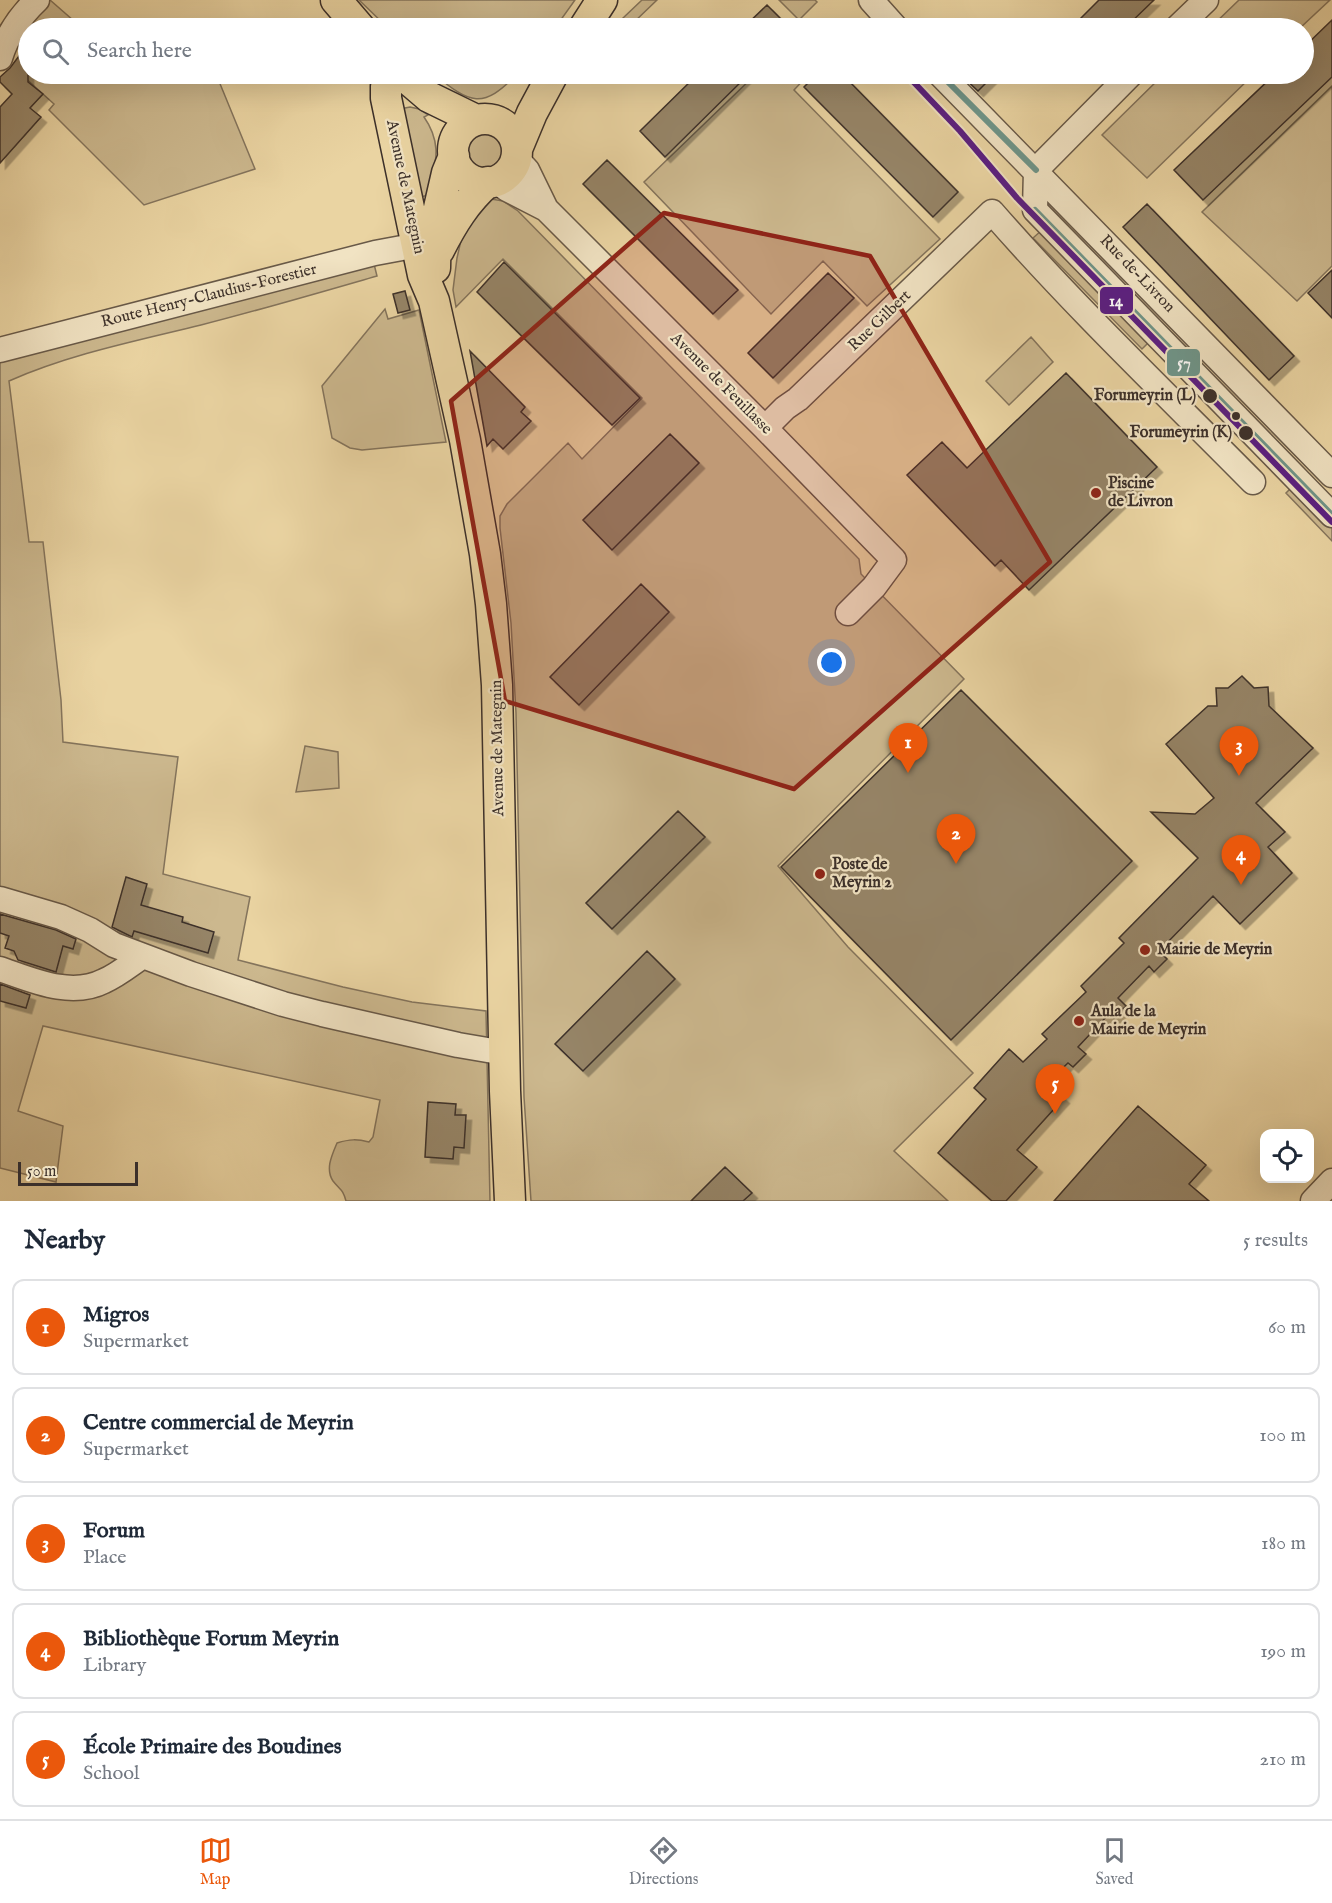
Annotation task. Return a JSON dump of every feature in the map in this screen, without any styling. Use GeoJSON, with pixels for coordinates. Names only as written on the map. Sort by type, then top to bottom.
{"type":"FeatureCollection","features":[{"type":"Feature","properties":{"kind":"main road"},"geometry":{"type":"LineString","coordinates":[[336,0],[351,18]]}},
{"type":"Feature","properties":{"kind":"main road"},"geometry":{"type":"LineString","coordinates":[[590,18],[602,0]]}},
{"type":"Feature","properties":{"kind":"main road","name":"Avenue de Mategnin"},"geometry":{"type":"LineString","coordinates":[[388,84],[386,98],[427,251]]}},
{"type":"Feature","properties":{"kind":"main road"},"geometry":{"type":"LineString","coordinates":[[414,84],[429,97],[480,119],[493,120],[507,128],[513,134],[517,153]]}},
{"type":"Feature","properties":{"kind":"main road"},"geometry":{"type":"LineString","coordinates":[[454,153],[455,141],[462,129],[519,100],[537,84]]}},
{"type":"Feature","properties":{"kind":"main road"},"geometry":{"type":"LineString","coordinates":[[429,97],[463,174],[474,180],[491,181],[509,172],[532,112],[547,84]]}},
{"type":"Feature","properties":{"kind":"main road","name":"Avenue de Mategnin"},"geometry":{"type":"LineString","coordinates":[[454,153],[427,251],[423,275],[434,301],[469,455],[491,604],[497,685],[510,1201]]}},
{"type":"Feature","properties":{"kind":"main road","name":"Avenue de Mategnin"},"geometry":{"type":"LineString","coordinates":[[427,251],[474,194],[491,181]]}},
{"type":"Feature","properties":{"kind":"street"},"geometry":{"type":"LineString","coordinates":[[20,18],[37,0]]}},
{"type":"Feature","properties":{"kind":"street"},"geometry":{"type":"LineString","coordinates":[[871,0],[887,18]]}},
{"type":"Feature","properties":{"kind":"street"},"geometry":{"type":"LineString","coordinates":[[1187,18],[1206,0]]}},
{"type":"Feature","properties":{"kind":"street"},"geometry":{"type":"LineString","coordinates":[[0,58],[10,32],[18,20]]}},
{"type":"Feature","properties":{"kind":"street","name":"Rue de-Livron"},"geometry":{"type":"LineString","coordinates":[[950,84],[1332,475]]}},
{"type":"Feature","properties":{"kind":"street"},"geometry":{"type":"LineString","coordinates":[[1036,170],[1121,84]]}},
{"type":"Feature","properties":{"kind":"street","name":"Avenue de Feuillasse"},"geometry":{"type":"LineString","coordinates":[[517,153],[546,209]]}},
{"type":"Feature","properties":{"kind":"street","name":"Rue de-Livron"},"geometry":{"type":"LineString","coordinates":[[1036,170],[1035,210],[1332,515]]}},
{"type":"Feature","properties":{"kind":"street","name":"Avenue de Feuillasse"},"geometry":{"type":"LineString","coordinates":[[491,181],[546,209],[894,560],[874,587],[848,614]]}},
{"type":"Feature","properties":{"kind":"street","name":"Rue Gilbert"},"geometry":{"type":"LineString","coordinates":[[765,428],[839,361],[992,212],[1020,245],[1253,482]]}},
{"type":"Feature","properties":{"kind":"street","name":"Route Henry-Claudius-Forestier"},"geometry":{"type":"LineString","coordinates":[[0,350],[375,253],[427,251]]}},
{"type":"Feature","properties":{"kind":"street"},"geometry":{"type":"LineString","coordinates":[[0,899],[61,917],[90,930],[114,945],[201,977],[322,1014],[458,1045],[505,1053]]}},
{"type":"Feature","properties":{"kind":"street"},"geometry":{"type":"LineString","coordinates":[[0,969],[53,987],[86,986],[104,981],[143,956]]}},
{"type":"Feature","properties":{"kind":"street"},"geometry":{"type":"LineString","coordinates":[[1313,1201],[1332,1181]]}},
{"type":"Feature","properties":{"kind":"highlighted area"},"geometry":{"type":"Polygon","coordinates":[[[664,213],[870,256],[1050,562],[794,789],[505,701],[451,401],[664,213]]]}},
{"type":"Feature","properties":{"kind":"shaded area"},"geometry":{"type":"Polygon","coordinates":[[[46,0],[50,0],[71,18],[32,18],[46,0]]]}},
{"type":"Feature","properties":{"kind":"shaded area"},"geometry":{"type":"Polygon","coordinates":[[[359,0],[575,0],[562,18],[378,18],[359,0]]]}},
{"type":"Feature","properties":{"kind":"shaded area"},"geometry":{"type":"Polygon","coordinates":[[[642,0],[657,0],[638,18],[623,18],[642,0]]]}},
{"type":"Feature","properties":{"kind":"shaded area"},"geometry":{"type":"Polygon","coordinates":[[[779,0],[815,0],[817,2],[801,18],[797,18],[779,0]]]}},
{"type":"Feature","properties":{"kind":"shaded area"},"geometry":{"type":"Polygon","coordinates":[[[1239,0],[1330,0],[1311,18],[1220,18],[1239,0]]]}},
{"type":"Feature","properties":{"kind":"shaded area"},"geometry":{"type":"Polygon","coordinates":[[[32,84],[220,84],[255,169],[144,205],[49,110],[54,104],[32,84]]]}},
{"type":"Feature","properties":{"kind":"shaded area"},"geometry":{"type":"Polygon","coordinates":[[[447,84],[507,84],[485,98],[476,99],[457,92],[447,84]]]}},
{"type":"Feature","properties":{"kind":"shaded area"},"geometry":{"type":"Polygon","coordinates":[[[746,84],[800,84],[794,90],[940,239],[867,306],[823,261],[771,314],[644,182],[746,84]]]}},
{"type":"Feature","properties":{"kind":"shaded area"},"geometry":{"type":"Polygon","coordinates":[[[1154,84],[1244,84],[1147,178],[1102,135],[1154,84]]]}},
{"type":"Feature","properties":{"kind":"shaded area"},"geometry":{"type":"Polygon","coordinates":[[[1332,86],[1332,266],[1297,301],[1202,212],[1332,86]]]}},
{"type":"Feature","properties":{"kind":"shaded area"},"geometry":{"type":"Polygon","coordinates":[[[410,107],[419,109],[428,115],[424,117],[436,145],[430,194],[419,198],[400,113],[410,107]]]}},
{"type":"Feature","properties":{"kind":"shaded area"},"geometry":{"type":"Polygon","coordinates":[[[486,130],[499,136],[505,149],[499,162],[486,168],[473,162],[467,149],[473,136],[486,130]]]}},
{"type":"Feature","properties":{"kind":"shaded area"},"geometry":{"type":"Polygon","coordinates":[[[491,199],[503,201],[518,211],[859,559],[861,574],[964,679],[778,866],[848,947],[973,1073],[894,1151],[948,1201],[531,1201],[524,1097],[516,713],[511,623],[500,516],[507,504],[568,443],[582,459],[642,398],[503,259],[456,307],[453,290],[462,236],[472,215],[491,199]]]}},
{"type":"Feature","properties":{"kind":"shaded area"},"geometry":{"type":"Polygon","coordinates":[[[1042,230],[1150,341],[1142,349],[1033,238],[1042,230]]]}},
{"type":"Feature","properties":{"kind":"shaded area"},"geometry":{"type":"Polygon","coordinates":[[[374,264],[377,276],[79,356],[9,381],[29,542],[43,542],[61,700],[63,742],[178,757],[163,874],[250,897],[238,960],[412,1002],[486,1011],[490,1201],[346,1201],[331,1176],[329,1167],[331,1157],[337,1143],[353,1140],[369,1142],[373,1137],[380,1100],[43,1026],[18,1111],[63,1126],[56,1182],[0,1168],[0,359],[194,312],[374,264]]]}},
{"type":"Feature","properties":{"kind":"shaded area"},"geometry":{"type":"Polygon","coordinates":[[[385,309],[388,319],[419,310],[446,442],[362,450],[350,448],[332,438],[322,386],[385,309]]]}},
{"type":"Feature","properties":{"kind":"shaded area"},"geometry":{"type":"Polygon","coordinates":[[[1031,337],[1053,362],[1009,405],[986,381],[1031,337]]]}},
{"type":"Feature","properties":{"kind":"shaded area"},"geometry":{"type":"Polygon","coordinates":[[[1292,487],[1332,527],[1332,541],[1286,493],[1292,487]]]}},
{"type":"Feature","properties":{"kind":"shaded area"},"geometry":{"type":"Polygon","coordinates":[[[305,746],[338,752],[339,788],[296,792],[305,746]]]}},
{"type":"Feature","properties":{"kind":"building"},"geometry":{"type":"Polygon","coordinates":[[[1099,0],[1154,0],[1135,18],[1081,18],[1099,0]]]}},
{"type":"Feature","properties":{"kind":"building"},"geometry":{"type":"Polygon","coordinates":[[[767,5],[780,18],[753,18],[767,5]]]}},
{"type":"Feature","properties":{"kind":"building"},"geometry":{"type":"Polygon","coordinates":[[[1332,20],[1332,77],[1203,200],[1174,170],[1264,84],[1314,84],[1314,37],[1332,20]]]}},
{"type":"Feature","properties":{"kind":"building"},"geometry":{"type":"Polygon","coordinates":[[[18,57],[18,84],[30,84],[43,94],[30,108],[41,117],[0,163],[0,107],[12,94],[0,82],[0,77],[18,57]]]}},
{"type":"Feature","properties":{"kind":"building"},"geometry":{"type":"Polygon","coordinates":[[[688,84],[739,84],[665,157],[640,131],[688,84]]]}},
{"type":"Feature","properties":{"kind":"building"},"geometry":{"type":"Polygon","coordinates":[[[807,84],[852,84],[958,192],[933,217],[804,87],[807,84]]]}},
{"type":"Feature","properties":{"kind":"building"},"geometry":{"type":"Polygon","coordinates":[[[971,84],[985,84],[978,91],[971,84]]]}},
{"type":"Feature","properties":{"kind":"building"},"geometry":{"type":"Polygon","coordinates":[[[607,160],[738,290],[713,314],[583,184],[607,160]]]}},
{"type":"Feature","properties":{"kind":"building"},"geometry":{"type":"Polygon","coordinates":[[[1147,204],[1294,356],[1269,380],[1123,227],[1147,204]]]}},
{"type":"Feature","properties":{"kind":"building"},"geometry":{"type":"Polygon","coordinates":[[[504,262],[640,398],[612,425],[477,292],[504,262]]]}},
{"type":"Feature","properties":{"kind":"building"},"geometry":{"type":"Polygon","coordinates":[[[1332,270],[1332,318],[1308,293],[1332,270]]]}},
{"type":"Feature","properties":{"kind":"building"},"geometry":{"type":"Polygon","coordinates":[[[828,273],[854,298],[773,378],[748,353],[828,273]]]}},
{"type":"Feature","properties":{"kind":"building"},"geometry":{"type":"Polygon","coordinates":[[[405,291],[410,310],[398,313],[393,294],[405,291]]]}},
{"type":"Feature","properties":{"kind":"building"},"geometry":{"type":"Polygon","coordinates":[[[470,351],[525,407],[521,412],[531,421],[503,449],[493,439],[487,446],[470,351]]]}},
{"type":"Feature","properties":{"kind":"building"},"geometry":{"type":"Polygon","coordinates":[[[1066,373],[1157,467],[1029,590],[1001,560],[995,566],[907,475],[942,442],[967,468],[1066,373]]]}},
{"type":"Feature","properties":{"kind":"building"},"geometry":{"type":"Polygon","coordinates":[[[670,434],[699,463],[612,550],[583,520],[670,434]]]}},
{"type":"Feature","properties":{"kind":"building"},"geometry":{"type":"Polygon","coordinates":[[[641,584],[669,612],[579,705],[550,677],[641,584]]]}},
{"type":"Feature","properties":{"kind":"building"},"geometry":{"type":"Polygon","coordinates":[[[1242,676],[1254,688],[1268,687],[1269,706],[1313,748],[1256,803],[1285,832],[1268,847],[1292,873],[1240,924],[1213,896],[1159,951],[1167,959],[1154,972],[1149,966],[1118,998],[1126,1006],[1114,1018],[1109,1014],[1078,1047],[1086,1054],[1073,1067],[1068,1063],[1047,1083],[1064,1098],[1017,1150],[1037,1167],[1006,1201],[992,1201],[938,1153],[986,1099],[974,1088],[1009,1049],[1023,1062],[1047,1039],[1042,1034],[1086,992],[1081,986],[1124,943],[1119,938],[1198,858],[1151,812],[1195,814],[1214,798],[1166,744],[1208,706],[1217,706],[1216,688],[1228,688],[1242,676]]]}},
{"type":"Feature","properties":{"kind":"building"},"geometry":{"type":"Polygon","coordinates":[[[961,690],[1132,861],[951,1040],[781,867],[961,690]]]}},
{"type":"Feature","properties":{"kind":"building"},"geometry":{"type":"Polygon","coordinates":[[[678,811],[705,837],[612,929],[586,903],[678,811]]]}},
{"type":"Feature","properties":{"kind":"building"},"geometry":{"type":"Polygon","coordinates":[[[126,877],[147,884],[141,905],[183,917],[182,922],[214,932],[208,953],[134,931],[132,937],[112,927],[126,877]]]}},
{"type":"Feature","properties":{"kind":"building"},"geometry":{"type":"Polygon","coordinates":[[[0,914],[56,930],[76,939],[73,949],[63,946],[56,972],[18,960],[14,951],[5,948],[9,936],[0,933],[0,914]]]}},
{"type":"Feature","properties":{"kind":"building"},"geometry":{"type":"Polygon","coordinates":[[[647,951],[675,979],[583,1071],[555,1044],[647,951]]]}},
{"type":"Feature","properties":{"kind":"building"},"geometry":{"type":"Polygon","coordinates":[[[0,984],[30,995],[26,1008],[0,1001],[0,984]]]}},
{"type":"Feature","properties":{"kind":"building"},"geometry":{"type":"Polygon","coordinates":[[[428,1102],[456,1104],[455,1115],[466,1115],[464,1148],[454,1147],[453,1159],[425,1157],[428,1102]]]}},
{"type":"Feature","properties":{"kind":"building"},"geometry":{"type":"Polygon","coordinates":[[[1138,1106],[1206,1165],[1189,1184],[1209,1201],[1054,1201],[1138,1106]]]}},
{"type":"Feature","properties":{"kind":"building"},"geometry":{"type":"Polygon","coordinates":[[[725,1167],[752,1193],[743,1201],[691,1201],[725,1167]]]}},
{"type":"Feature","properties":{"kind":"transit line","name":"14"},"geometry":{"type":"LineString","coordinates":[[915,84],[960,131],[1017,198],[1332,522]]}},
{"type":"Feature","properties":{"kind":"transit line","name":"57"},"geometry":{"type":"LineString","coordinates":[[950,84],[1036,170]]}},
{"type":"Feature","properties":{"kind":"transit line","name":"57"},"geometry":{"type":"LineString","coordinates":[[1035,210],[1332,515]]}},
{"type":"Feature","properties":{"kind":"place","name":"Forumeyrin (L)"},"geometry":{"type":"Point","coordinates":[1210,396]}},
{"type":"Feature","properties":{"kind":"place","name":"Forumeyrin (K)"},"geometry":{"type":"Point","coordinates":[1246,433]}},
{"type":"Feature","properties":{"kind":"place","name":"Piscine de Livron"},"geometry":{"type":"Point","coordinates":[1096,493]}},
{"type":"Feature","properties":{"kind":"place","name":"Migros"},"geometry":{"type":"Point","coordinates":[908,773]}},
{"type":"Feature","properties":{"kind":"place","name":"Forum"},"geometry":{"type":"Point","coordinates":[1239,776]}},
{"type":"Feature","properties":{"kind":"place","name":"Centre commercial de Meyrin"},"geometry":{"type":"Point","coordinates":[956,864]}},
{"type":"Feature","properties":{"kind":"place","name":"Poste de Meyrin 2"},"geometry":{"type":"Point","coordinates":[820,874]}},
{"type":"Feature","properties":{"kind":"place","name":"Bibliothèque Forum Meyrin"},"geometry":{"type":"Point","coordinates":[1241,885]}},
{"type":"Feature","properties":{"kind":"place","name":"Mairie de Meyrin"},"geometry":{"type":"Point","coordinates":[1145,950]}},
{"type":"Feature","properties":{"kind":"place","name":"Aula de la Mairie de Meyrin"},"geometry":{"type":"Point","coordinates":[1079,1021]}},
{"type":"Feature","properties":{"kind":"place","name":"École Primaire des Boudines"},"geometry":{"type":"Point","coordinates":[1055,1114]}}]}
